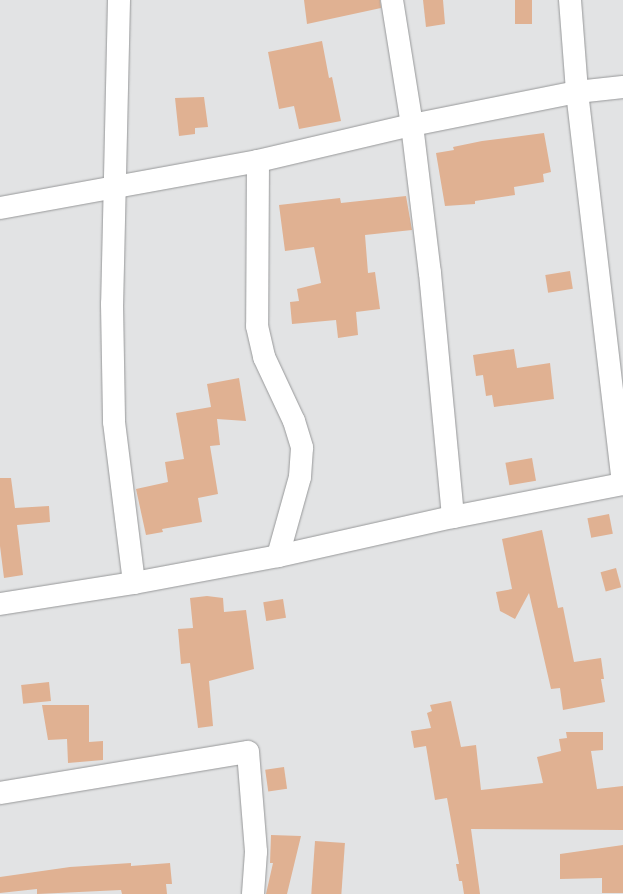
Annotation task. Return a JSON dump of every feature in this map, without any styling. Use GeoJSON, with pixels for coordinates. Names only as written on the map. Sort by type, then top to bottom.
{"type":"FeatureCollection","features":[{"type":"Feature","properties":{"kind":"street"},"geometry":{"type":"LineString","coordinates":[[119,0],[112,304],[114,422],[134,583]]}},
{"type":"Feature","properties":{"kind":"street"},"geometry":{"type":"LineString","coordinates":[[392,0],[412,125],[430,273],[452,517]]}},
{"type":"Feature","properties":{"kind":"street"},"geometry":{"type":"LineString","coordinates":[[0,604],[134,583],[278,556],[452,517],[623,484],[577,92],[570,0]]}},
{"type":"Feature","properties":{"kind":"street"},"geometry":{"type":"LineString","coordinates":[[0,208],[258,161],[412,125],[577,92],[623,87]]}},
{"type":"Feature","properties":{"kind":"street"},"geometry":{"type":"LineString","coordinates":[[258,161],[257,326],[264,357],[294,421],[302,448],[300,477],[278,556]]}},
{"type":"Feature","properties":{"kind":"street"},"geometry":{"type":"LineString","coordinates":[[0,793],[248,752],[256,852],[252,894]]}},
{"type":"Feature","properties":{"kind":"building"},"geometry":{"type":"Polygon","coordinates":[[[304,0],[380,0],[381,8],[307,24],[304,0]]]}},
{"type":"Feature","properties":{"kind":"building"},"geometry":{"type":"Polygon","coordinates":[[[423,0],[443,0],[445,24],[426,27],[423,0]]]}},
{"type":"Feature","properties":{"kind":"building"},"geometry":{"type":"Polygon","coordinates":[[[515,0],[532,0],[532,24],[515,24],[515,0]]]}},
{"type":"Feature","properties":{"kind":"building"},"geometry":{"type":"Polygon","coordinates":[[[322,41],[329,78],[332,77],[341,121],[299,129],[294,106],[279,109],[268,52],[322,41]]]}},
{"type":"Feature","properties":{"kind":"building"},"geometry":{"type":"Polygon","coordinates":[[[204,97],[208,127],[195,128],[195,134],[179,136],[175,98],[204,97]]]}},
{"type":"Feature","properties":{"kind":"building"},"geometry":{"type":"Polygon","coordinates":[[[544,133],[551,172],[543,174],[544,182],[514,187],[515,195],[475,201],[475,204],[445,206],[436,153],[454,150],[453,147],[482,141],[544,133]]]}},
{"type":"Feature","properties":{"kind":"building"},"geometry":{"type":"Polygon","coordinates":[[[406,196],[412,230],[365,235],[368,273],[375,272],[380,309],[356,312],[358,335],[338,338],[336,320],[292,324],[290,302],[299,301],[297,289],[321,283],[314,247],[285,251],[279,205],[340,198],[341,203],[406,196]]]}},
{"type":"Feature","properties":{"kind":"building"},"geometry":{"type":"Polygon","coordinates":[[[570,271],[573,289],[548,293],[545,275],[570,271]]]}},
{"type":"Feature","properties":{"kind":"building"},"geometry":{"type":"Polygon","coordinates":[[[514,349],[517,368],[550,363],[554,399],[494,407],[492,395],[486,396],[483,375],[476,376],[473,355],[514,349]]]}},
{"type":"Feature","properties":{"kind":"building"},"geometry":{"type":"Polygon","coordinates":[[[239,378],[246,421],[217,419],[220,445],[210,446],[218,494],[198,498],[202,522],[162,529],[163,532],[146,535],[136,489],[168,482],[165,462],[184,459],[176,413],[211,407],[207,384],[239,378]]]}},
{"type":"Feature","properties":{"kind":"building"},"geometry":{"type":"Polygon","coordinates":[[[532,458],[536,481],[509,485],[505,463],[532,458]]]}},
{"type":"Feature","properties":{"kind":"building"},"geometry":{"type":"Polygon","coordinates":[[[0,478],[11,478],[15,508],[49,506],[50,522],[17,525],[23,575],[4,578],[0,546],[0,478]]]}},
{"type":"Feature","properties":{"kind":"building"},"geometry":{"type":"Polygon","coordinates":[[[609,514],[613,534],[591,538],[587,518],[609,514]]]}},
{"type":"Feature","properties":{"kind":"building"},"geometry":{"type":"Polygon","coordinates":[[[542,530],[558,608],[563,607],[574,662],[601,658],[604,679],[601,679],[605,702],[563,710],[560,688],[551,689],[529,593],[515,619],[500,611],[496,592],[512,589],[502,539],[542,530]]]}},
{"type":"Feature","properties":{"kind":"building"},"geometry":{"type":"Polygon","coordinates":[[[616,568],[621,587],[606,591],[601,572],[616,568]]]}},
{"type":"Feature","properties":{"kind":"building"},"geometry":{"type":"Polygon","coordinates":[[[207,596],[223,598],[224,612],[246,610],[254,669],[209,681],[213,726],[198,728],[190,663],[181,664],[178,629],[193,628],[190,598],[207,596]]]}},
{"type":"Feature","properties":{"kind":"building"},"geometry":{"type":"Polygon","coordinates":[[[283,599],[286,618],[266,621],[263,602],[283,599]]]}},
{"type":"Feature","properties":{"kind":"building"},"geometry":{"type":"Polygon","coordinates":[[[49,682],[51,701],[23,704],[21,685],[49,682]]]}},
{"type":"Feature","properties":{"kind":"building"},"geometry":{"type":"Polygon","coordinates":[[[451,701],[461,747],[476,745],[481,790],[543,783],[537,757],[561,751],[559,739],[567,738],[566,732],[603,732],[603,750],[591,751],[597,789],[623,786],[623,830],[471,829],[480,894],[464,894],[462,881],[459,881],[456,864],[459,864],[447,798],[435,800],[426,746],[414,748],[411,731],[431,728],[427,713],[432,711],[430,705],[451,701]]]}},
{"type":"Feature","properties":{"kind":"building"},"geometry":{"type":"Polygon","coordinates":[[[42,705],[89,705],[89,742],[103,741],[103,760],[68,763],[67,739],[48,740],[42,705]]]}},
{"type":"Feature","properties":{"kind":"building"},"geometry":{"type":"Polygon","coordinates":[[[284,767],[287,789],[268,791],[265,770],[284,767]]]}},
{"type":"Feature","properties":{"kind":"building"},"geometry":{"type":"Polygon","coordinates":[[[271,835],[301,836],[287,894],[266,894],[273,863],[270,863],[271,835]]]}},
{"type":"Feature","properties":{"kind":"building"},"geometry":{"type":"Polygon","coordinates":[[[315,841],[345,843],[341,894],[311,894],[315,841]]]}},
{"type":"Feature","properties":{"kind":"building"},"geometry":{"type":"Polygon","coordinates":[[[623,845],[623,893],[602,893],[602,878],[560,879],[560,854],[623,845]]]}},
{"type":"Feature","properties":{"kind":"building"},"geometry":{"type":"Polygon","coordinates":[[[131,863],[131,866],[170,863],[172,884],[166,884],[167,894],[122,894],[121,890],[37,894],[37,889],[0,893],[0,877],[70,867],[131,863]]]}}]}
